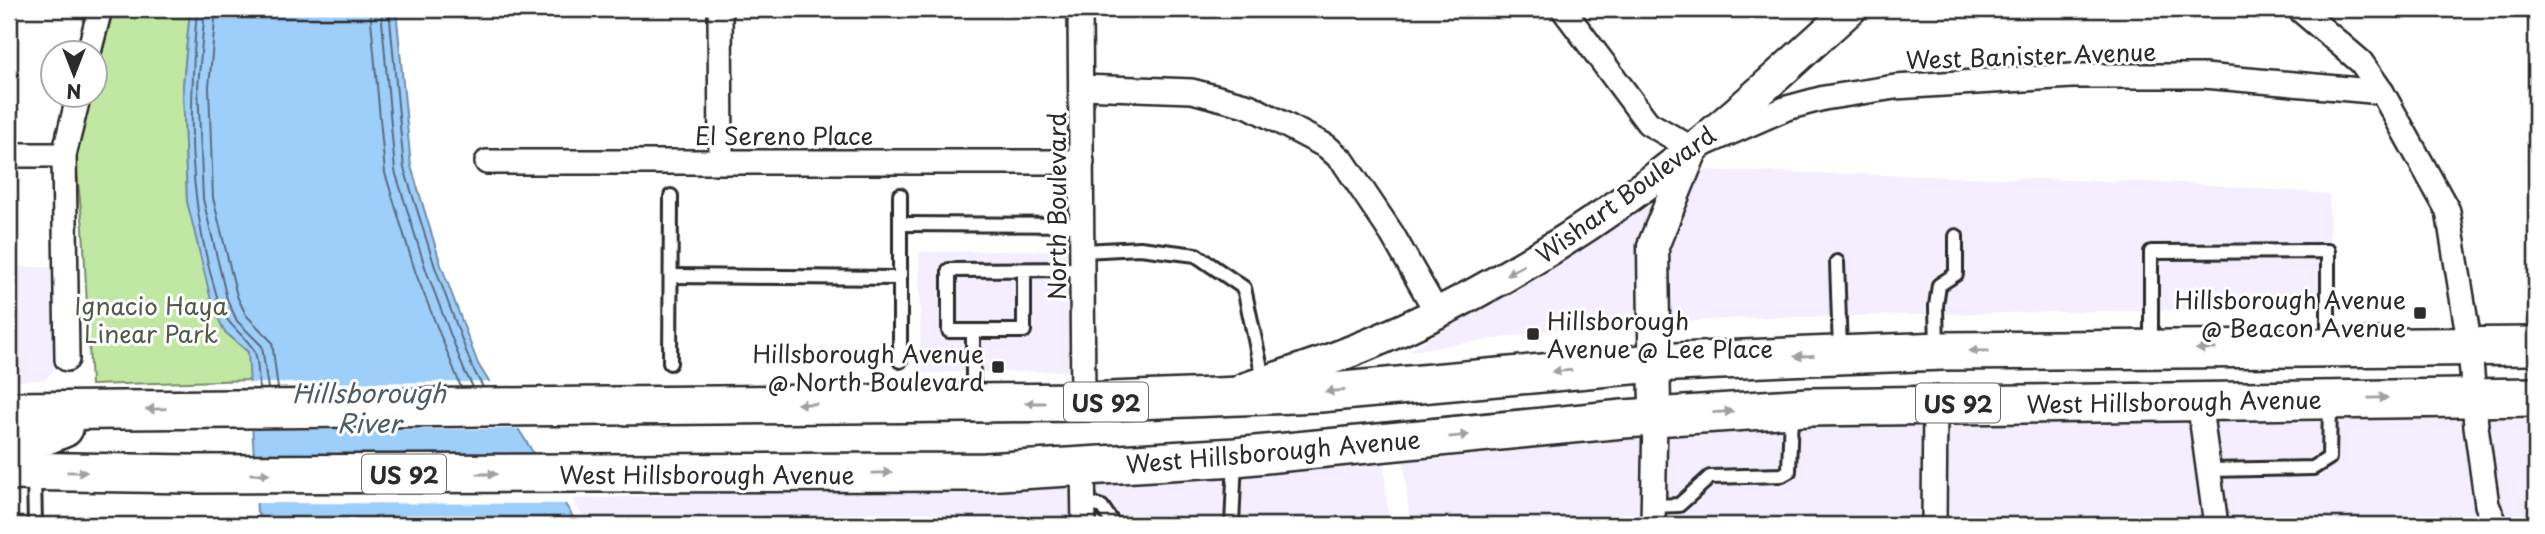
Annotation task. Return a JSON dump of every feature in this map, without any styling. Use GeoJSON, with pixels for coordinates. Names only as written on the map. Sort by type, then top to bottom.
{"type":"FeatureCollection","features":[{"type":"Feature","properties":{"kind":"main road","name":"West Hillsborough Avenue"},"geometry":{"type":"LineString","coordinates":[[9,411],[201,407],[1083,402],[1320,393],[1654,363],[1937,351],[2536,346]]}},
{"type":"Feature","properties":{"kind":"main road","name":"West Hillsborough Avenue"},"geometry":{"type":"LineString","coordinates":[[21,471],[191,474],[985,472],[1083,483],[1235,457],[1655,416],[1935,403],[2536,397]]}},
{"type":"Feature","properties":{"kind":"main road"},"geometry":{"type":"LineString","coordinates":[[9,437],[47,435],[111,410]]}},
{"type":"Feature","properties":{"kind":"street"},"geometry":{"type":"LineString","coordinates":[[93,38],[100,9]]}},
{"type":"Feature","properties":{"kind":"street"},"geometry":{"type":"LineString","coordinates":[[720,9],[721,161]]}},
{"type":"Feature","properties":{"kind":"street","name":"North Boulevard"},"geometry":{"type":"LineString","coordinates":[[1080,9],[1083,402]]}},
{"type":"Feature","properties":{"kind":"street"},"geometry":{"type":"LineString","coordinates":[[1563,9],[1648,123],[1693,149],[1653,246],[1653,516]]}},
{"type":"Feature","properties":{"kind":"street","name":"Wishart Boulevard"},"geometry":{"type":"LineString","coordinates":[[1215,398],[1341,355],[1436,311],[1526,264],[1611,209],[1693,149],[1851,9]]}},
{"type":"Feature","properties":{"kind":"street"},"geometry":{"type":"LineString","coordinates":[[2299,9],[2361,62],[2382,92],[2448,211],[2470,346],[2473,397],[2487,505],[2496,525]]}},
{"type":"Feature","properties":{"kind":"street","name":"West Banister Avenue"},"geometry":{"type":"LineString","coordinates":[[1693,149],[1787,108],[1824,98],[1895,87],[2072,76],[2204,76],[2382,92]]}},
{"type":"Feature","properties":{"kind":"street"},"geometry":{"type":"LineString","coordinates":[[1081,87],[1192,92],[1249,106],[1326,146],[1343,161],[1385,224],[1436,311]]}},
{"type":"Feature","properties":{"kind":"street"},"geometry":{"type":"LineString","coordinates":[[67,359],[64,155],[76,108]]}},
{"type":"Feature","properties":{"kind":"street"},"geometry":{"type":"LineString","coordinates":[[9,155],[64,155]]}},
{"type":"Feature","properties":{"kind":"street","name":"El Sereno Place"},"geometry":{"type":"LineString","coordinates":[[487,162],[1082,162]]}},
{"type":"Feature","properties":{"kind":"street"},"geometry":{"type":"LineString","coordinates":[[2199,401],[2216,525]]}},
{"type":"Feature","properties":{"kind":"street"},"geometry":{"type":"LineString","coordinates":[[1934,525],[1935,403]]}},
{"type":"Feature","properties":{"kind":"street"},"geometry":{"type":"LineString","coordinates":[[1083,483],[1084,525]]}},
{"type":"Feature","properties":{"kind":"lane"},"geometry":{"type":"LineString","coordinates":[[900,195],[900,361]]}},
{"type":"Feature","properties":{"kind":"lane"},"geometry":{"type":"LineString","coordinates":[[670,363],[671,196]]}},
{"type":"Feature","properties":{"kind":"lane"},"geometry":{"type":"LineString","coordinates":[[900,224],[1083,225]]}},
{"type":"Feature","properties":{"kind":"lane"},"geometry":{"type":"LineString","coordinates":[[1937,351],[1936,306],[1939,285],[1956,274],[1956,236]]}},
{"type":"Feature","properties":{"kind":"lane"},"geometry":{"type":"LineString","coordinates":[[1024,270],[1024,331],[949,331],[949,270],[1024,270],[1140,248],[1196,255],[1244,288],[1264,382]]}},
{"type":"Feature","properties":{"kind":"lane"},"geometry":{"type":"LineString","coordinates":[[2151,349],[2151,253],[2328,251],[2328,348]]}},
{"type":"Feature","properties":{"kind":"lane"},"geometry":{"type":"LineString","coordinates":[[1837,262],[1840,355]]}},
{"type":"Feature","properties":{"kind":"lane"},"geometry":{"type":"LineString","coordinates":[[671,276],[900,278]]}},
{"type":"Feature","properties":{"kind":"lane"},"geometry":{"type":"LineString","coordinates":[[973,331],[973,403]]}},
{"type":"Feature","properties":{"kind":"lane"},"geometry":{"type":"LineString","coordinates":[[2209,470],[2313,468],[2324,464],[2329,458],[2331,399]]}},
{"type":"Feature","properties":{"kind":"lane"},"geometry":{"type":"LineString","coordinates":[[1653,516],[1679,505],[1710,477],[1782,475],[1789,471],[1791,408]]}},
{"type":"Feature","properties":{"kind":"lane"},"geometry":{"type":"LineString","coordinates":[[1233,525],[1235,457]]}},
{"type":"Feature","properties":{"kind":"lane"},"geometry":{"type":"LineString","coordinates":[[21,471],[35,525]]}},
{"type":"Feature","properties":{"kind":"lane"},"geometry":{"type":"LineString","coordinates":[[1083,483],[1114,525]]}},
{"type":"Feature","properties":{"kind":"shaded area"},"geometry":{"type":"Polygon","coordinates":[[[1698,170],[2183,183],[2329,194],[2330,307],[1740,318],[1664,323],[1663,248],[1698,170]]]}},
{"type":"Feature","properties":{"kind":"shaded area"},"geometry":{"type":"Polygon","coordinates":[[[1662,192],[1644,324],[1556,330],[1409,351],[1662,192]]]}},
{"type":"Feature","properties":{"kind":"shaded area"},"geometry":{"type":"Polygon","coordinates":[[[1073,250],[1073,371],[921,373],[919,252],[1073,250]]]}},
{"type":"Feature","properties":{"kind":"shaded area"},"geometry":{"type":"Polygon","coordinates":[[[9,267],[55,267],[57,365],[45,380],[9,381],[9,267]]]}},
{"type":"Feature","properties":{"kind":"shaded area"},"geometry":{"type":"Polygon","coordinates":[[[2465,413],[2485,525],[2226,525],[2212,416],[2465,413]]]}},
{"type":"Feature","properties":{"kind":"shaded area"},"geometry":{"type":"Polygon","coordinates":[[[2485,413],[2536,413],[2536,525],[2507,525],[2496,501],[2485,413]]]}},
{"type":"Feature","properties":{"kind":"shaded area"},"geometry":{"type":"Polygon","coordinates":[[[2191,416],[2206,525],[1944,525],[1945,418],[2191,416]]]}},
{"type":"Feature","properties":{"kind":"shaded area"},"geometry":{"type":"Polygon","coordinates":[[[1925,419],[1924,525],[1663,525],[1664,432],[1925,419]]]}},
{"type":"Feature","properties":{"kind":"shaded area"},"geometry":{"type":"Polygon","coordinates":[[[1644,434],[1643,525],[1410,525],[1403,455],[1644,434]]]}},
{"type":"Feature","properties":{"kind":"shaded area"},"geometry":{"type":"Polygon","coordinates":[[[1383,457],[1389,525],[1094,525],[1093,479],[1383,457]]]}},
{"type":"Feature","properties":{"kind":"shaded area"},"geometry":{"type":"Polygon","coordinates":[[[1073,479],[1074,525],[781,525],[761,515],[736,517],[726,525],[588,525],[573,499],[1073,479]]]}},
{"type":"Feature","properties":{"kind":"green space","name":"Ignacio Haya Linear Park"},"geometry":{"type":"Polygon","coordinates":[[[113,9],[190,9],[183,86],[187,201],[224,331],[248,352],[251,380],[91,385],[83,227],[75,155],[88,108],[108,108],[108,38],[106,38],[113,9]]]}},
{"type":"Feature","properties":{"kind":"water","name":"Hillsborough River"},"geometry":{"type":"Polygon","coordinates":[[[190,9],[396,9],[411,166],[441,265],[478,364],[578,525],[265,525],[257,512],[248,352],[224,331],[212,304],[187,201],[183,86],[190,9]]]}},
{"type":"Feature","properties":{"kind":"pier"},"geometry":{"type":"Polygon","coordinates":[[[493,382],[520,429],[250,430],[248,383],[493,382]]]}},
{"type":"Feature","properties":{"kind":"pier"},"geometry":{"type":"Polygon","coordinates":[[[251,454],[537,455],[570,504],[253,503],[251,454]]]}},
{"type":"Feature","properties":{"kind":"place","name":"Hillsborough Avenue @ Beacon Avenue"},"geometry":{"type":"Point","coordinates":[2420,313]}},
{"type":"Feature","properties":{"kind":"place","name":"Hillsborough Avenue @ Lee Place"},"geometry":{"type":"Point","coordinates":[1533,334]}},
{"type":"Feature","properties":{"kind":"place","name":"Hillsborough Avenue @ North Boulevard"},"geometry":{"type":"Point","coordinates":[998,367]}}]}
